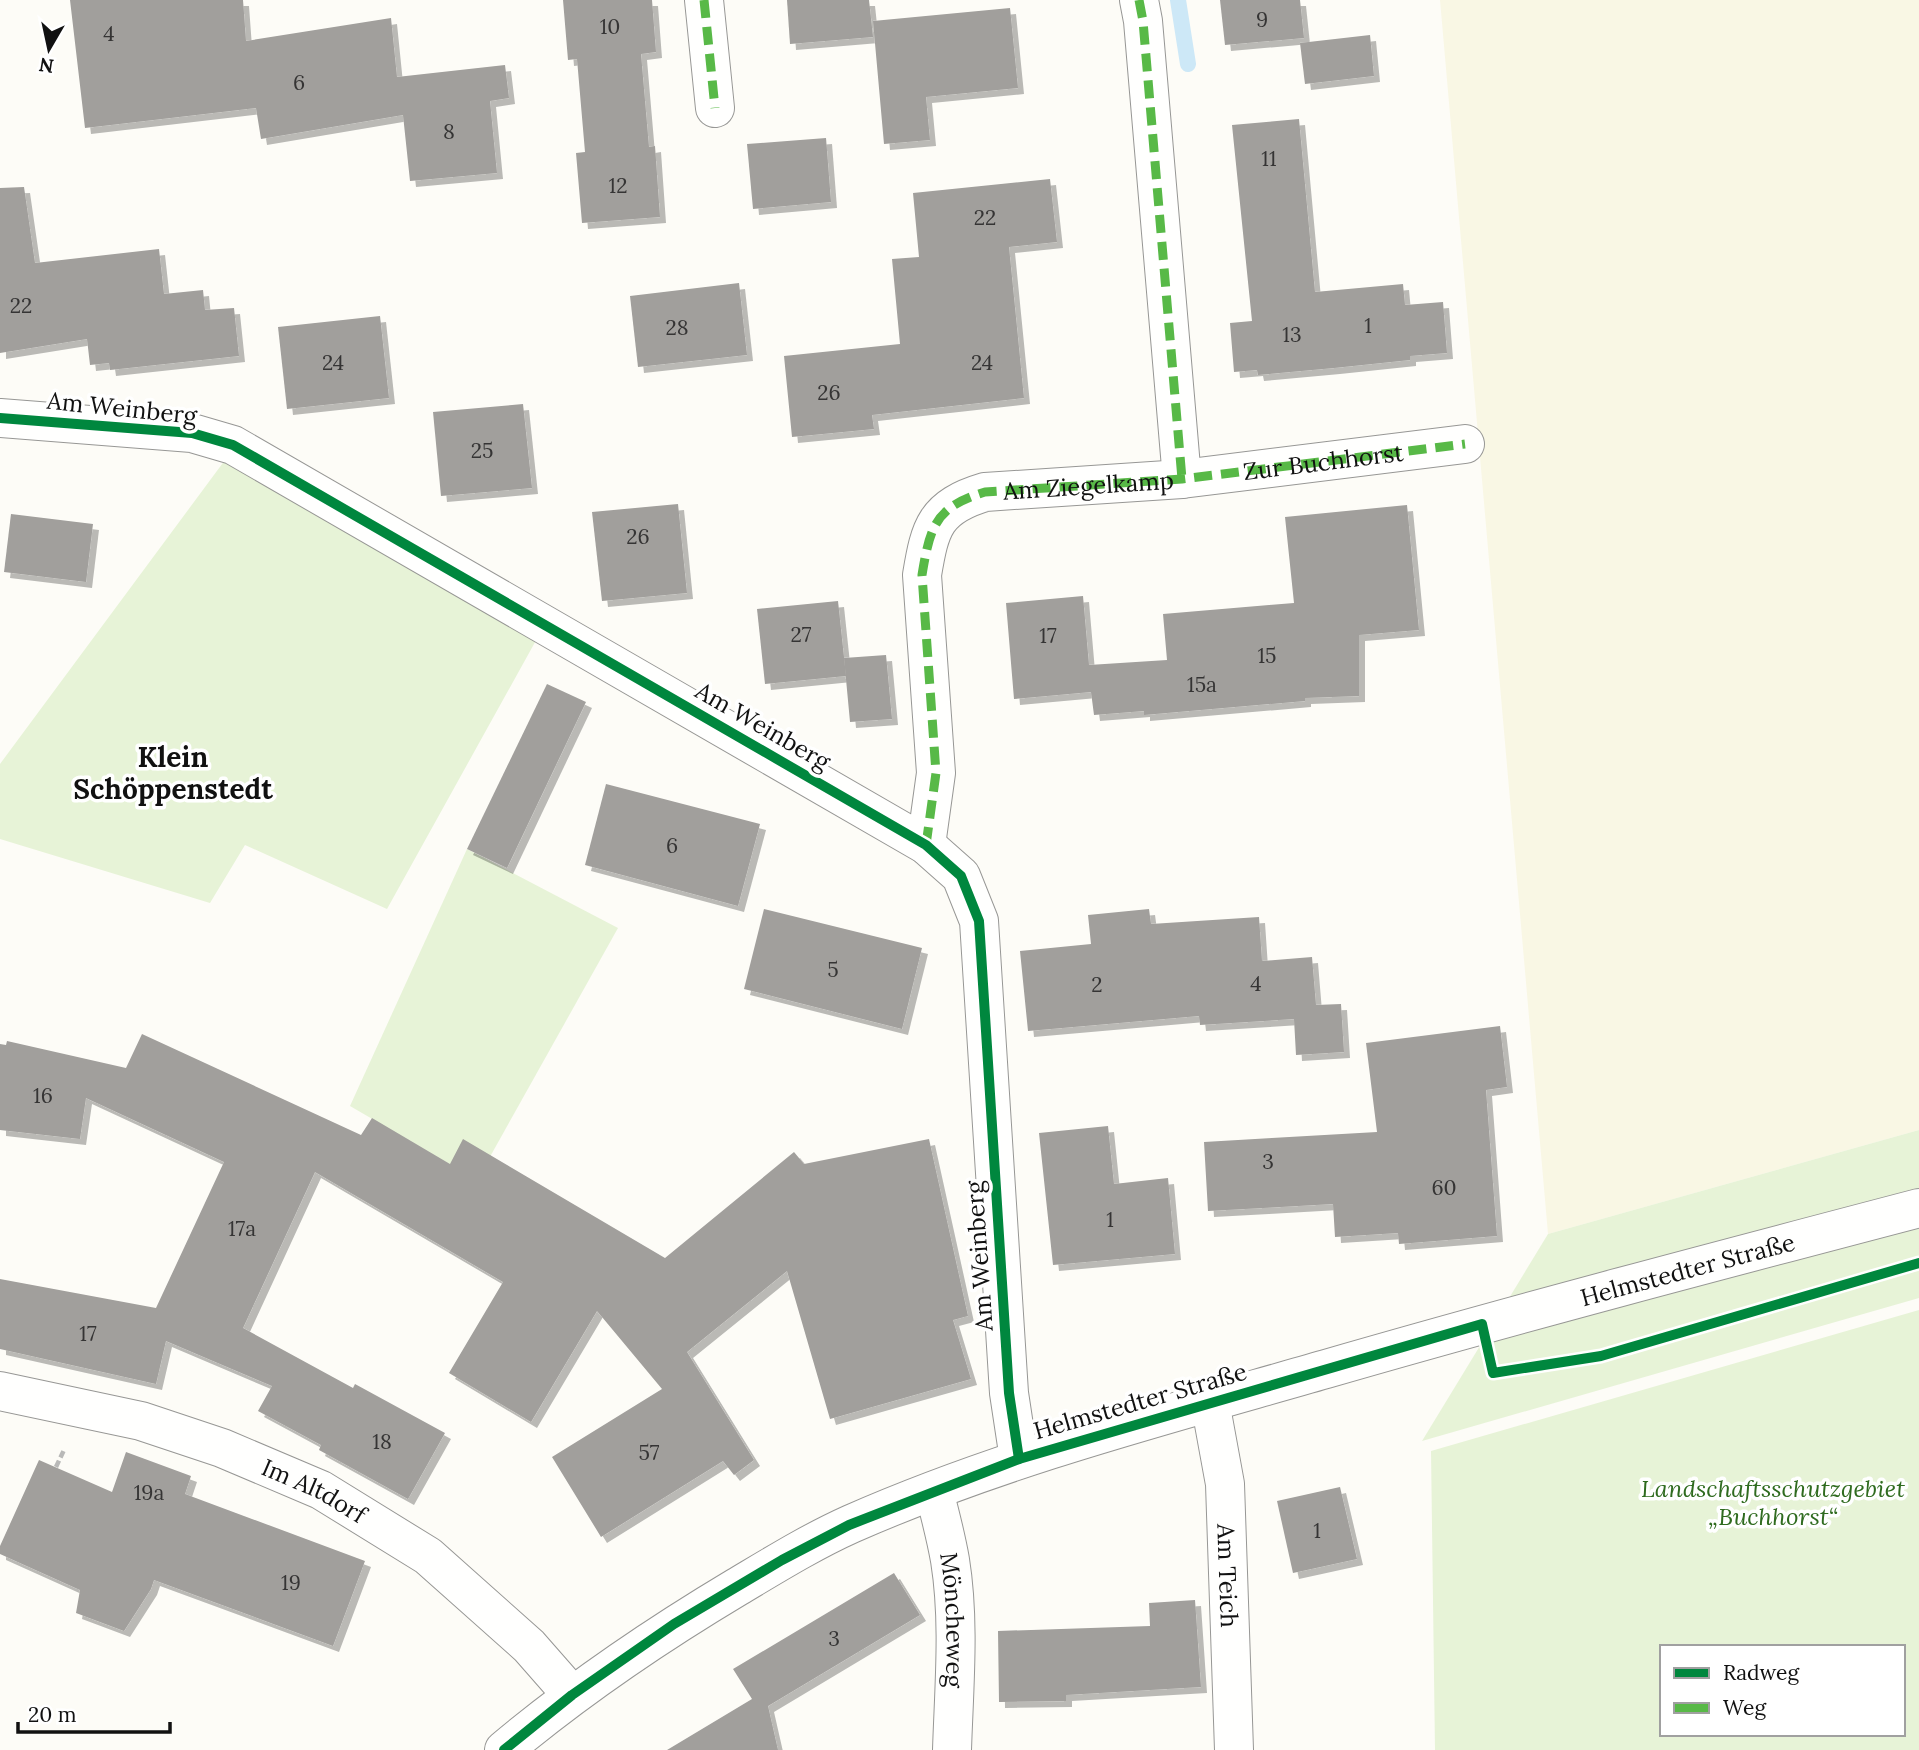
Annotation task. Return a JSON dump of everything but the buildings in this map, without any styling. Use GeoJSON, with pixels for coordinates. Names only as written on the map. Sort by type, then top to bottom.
{"type":"FeatureCollection","features":[{"type":"Feature","properties":{"kind":"street"},"geometry":{"type":"LineString","coordinates":[[704,0],[715,108]]}},
{"type":"Feature","properties":{"kind":"street","name":"Am Ziegelkamp"},"geometry":{"type":"LineString","coordinates":[[926,845],[936,773],[922,575],[927,548],[945,510],[964,498],[985,492],[1182,479],[1143,21],[1139,0]]}},
{"type":"Feature","properties":{"kind":"street","name":"Am Weinberg"},"geometry":{"type":"LineString","coordinates":[[0,418],[192,433],[233,446],[926,845],[961,876],[979,921],[1009,1394],[1019,1459]]}},
{"type":"Feature","properties":{"kind":"street","name":"Zur Buchhorst"},"geometry":{"type":"LineString","coordinates":[[1182,479],[1465,444]]}},
{"type":"Feature","properties":{"kind":"street","name":"Helmstedter Straße"},"geometry":{"type":"LineString","coordinates":[[504,1750],[572,1695],[674,1624],[782,1560],[849,1525],[934,1491],[1019,1459],[1210,1402],[1562,1301],[1919,1208]]}},
{"type":"Feature","properties":{"kind":"street","name":"Im Altdorf"},"geometry":{"type":"LineString","coordinates":[[0,1391],[141,1421],[222,1448],[321,1490],[428,1556],[529,1646],[572,1695]]}},
{"type":"Feature","properties":{"kind":"street","name":"Am Teich"},"geometry":{"type":"LineString","coordinates":[[1210,1402],[1225,1484],[1234,1750]]}},
{"type":"Feature","properties":{"kind":"street","name":"Möncheweg"},"geometry":{"type":"LineString","coordinates":[[934,1491],[950,1561],[953,1591],[956,1634],[953,1750]]}},
{"type":"Feature","properties":{"kind":"shaded area"},"geometry":{"type":"Polygon","coordinates":[[[1440,0],[1919,0],[1919,1130],[1548,1234],[1440,0]]]}},
{"type":"Feature","properties":{"kind":"green space"},"geometry":{"type":"Polygon","coordinates":[[[228,456],[539,635],[387,909],[245,845],[210,903],[0,839],[0,764],[228,456]]]}},
{"type":"Feature","properties":{"kind":"green space"},"geometry":{"type":"Polygon","coordinates":[[[467,849],[618,928],[477,1180],[350,1106],[467,849]]]}},
{"type":"Feature","properties":{"kind":"green space"},"geometry":{"type":"Polygon","coordinates":[[[1919,1130],[1919,1298],[1422,1441],[1548,1234],[1919,1130]]]}},
{"type":"Feature","properties":{"kind":"green space","name":"Landschaftsschutzgebiet „Buchhorst“"},"geometry":{"type":"Polygon","coordinates":[[[1919,1310],[1919,1750],[1435,1750],[1431,1451],[1919,1310]]]}},
{"type":"Feature","properties":{"kind":"waterway"},"geometry":{"type":"LineString","coordinates":[[1178,0],[1188,64]]}},
{"type":"Feature","properties":{"kind":"marked path"},"geometry":{"type":"LineString","coordinates":[[704,0],[715,108]]}},
{"type":"Feature","properties":{"kind":"marked path"},"geometry":{"type":"LineString","coordinates":[[1139,0],[1143,21],[1182,479]]}},
{"type":"Feature","properties":{"kind":"marked path"},"geometry":{"type":"LineString","coordinates":[[926,845],[936,773],[922,575],[932,532],[945,512],[968,498],[985,492],[1182,479],[1465,444]]}},
{"type":"Feature","properties":{"kind":"cycle path"},"geometry":{"type":"LineString","coordinates":[[0,418],[192,433],[233,445],[926,845],[961,876],[979,921],[1009,1393],[1019,1459]]}},
{"type":"Feature","properties":{"kind":"cycle path"},"geometry":{"type":"LineString","coordinates":[[504,1750],[572,1695],[674,1624],[782,1560],[849,1525],[1019,1459],[1482,1324],[1493,1373],[1601,1356],[1919,1263]]}},
{"type":"Feature","properties":{"kind":"district","name":"Klein Schöppenstedt"},"geometry":{"type":"Point","coordinates":[173,773]}}]}
